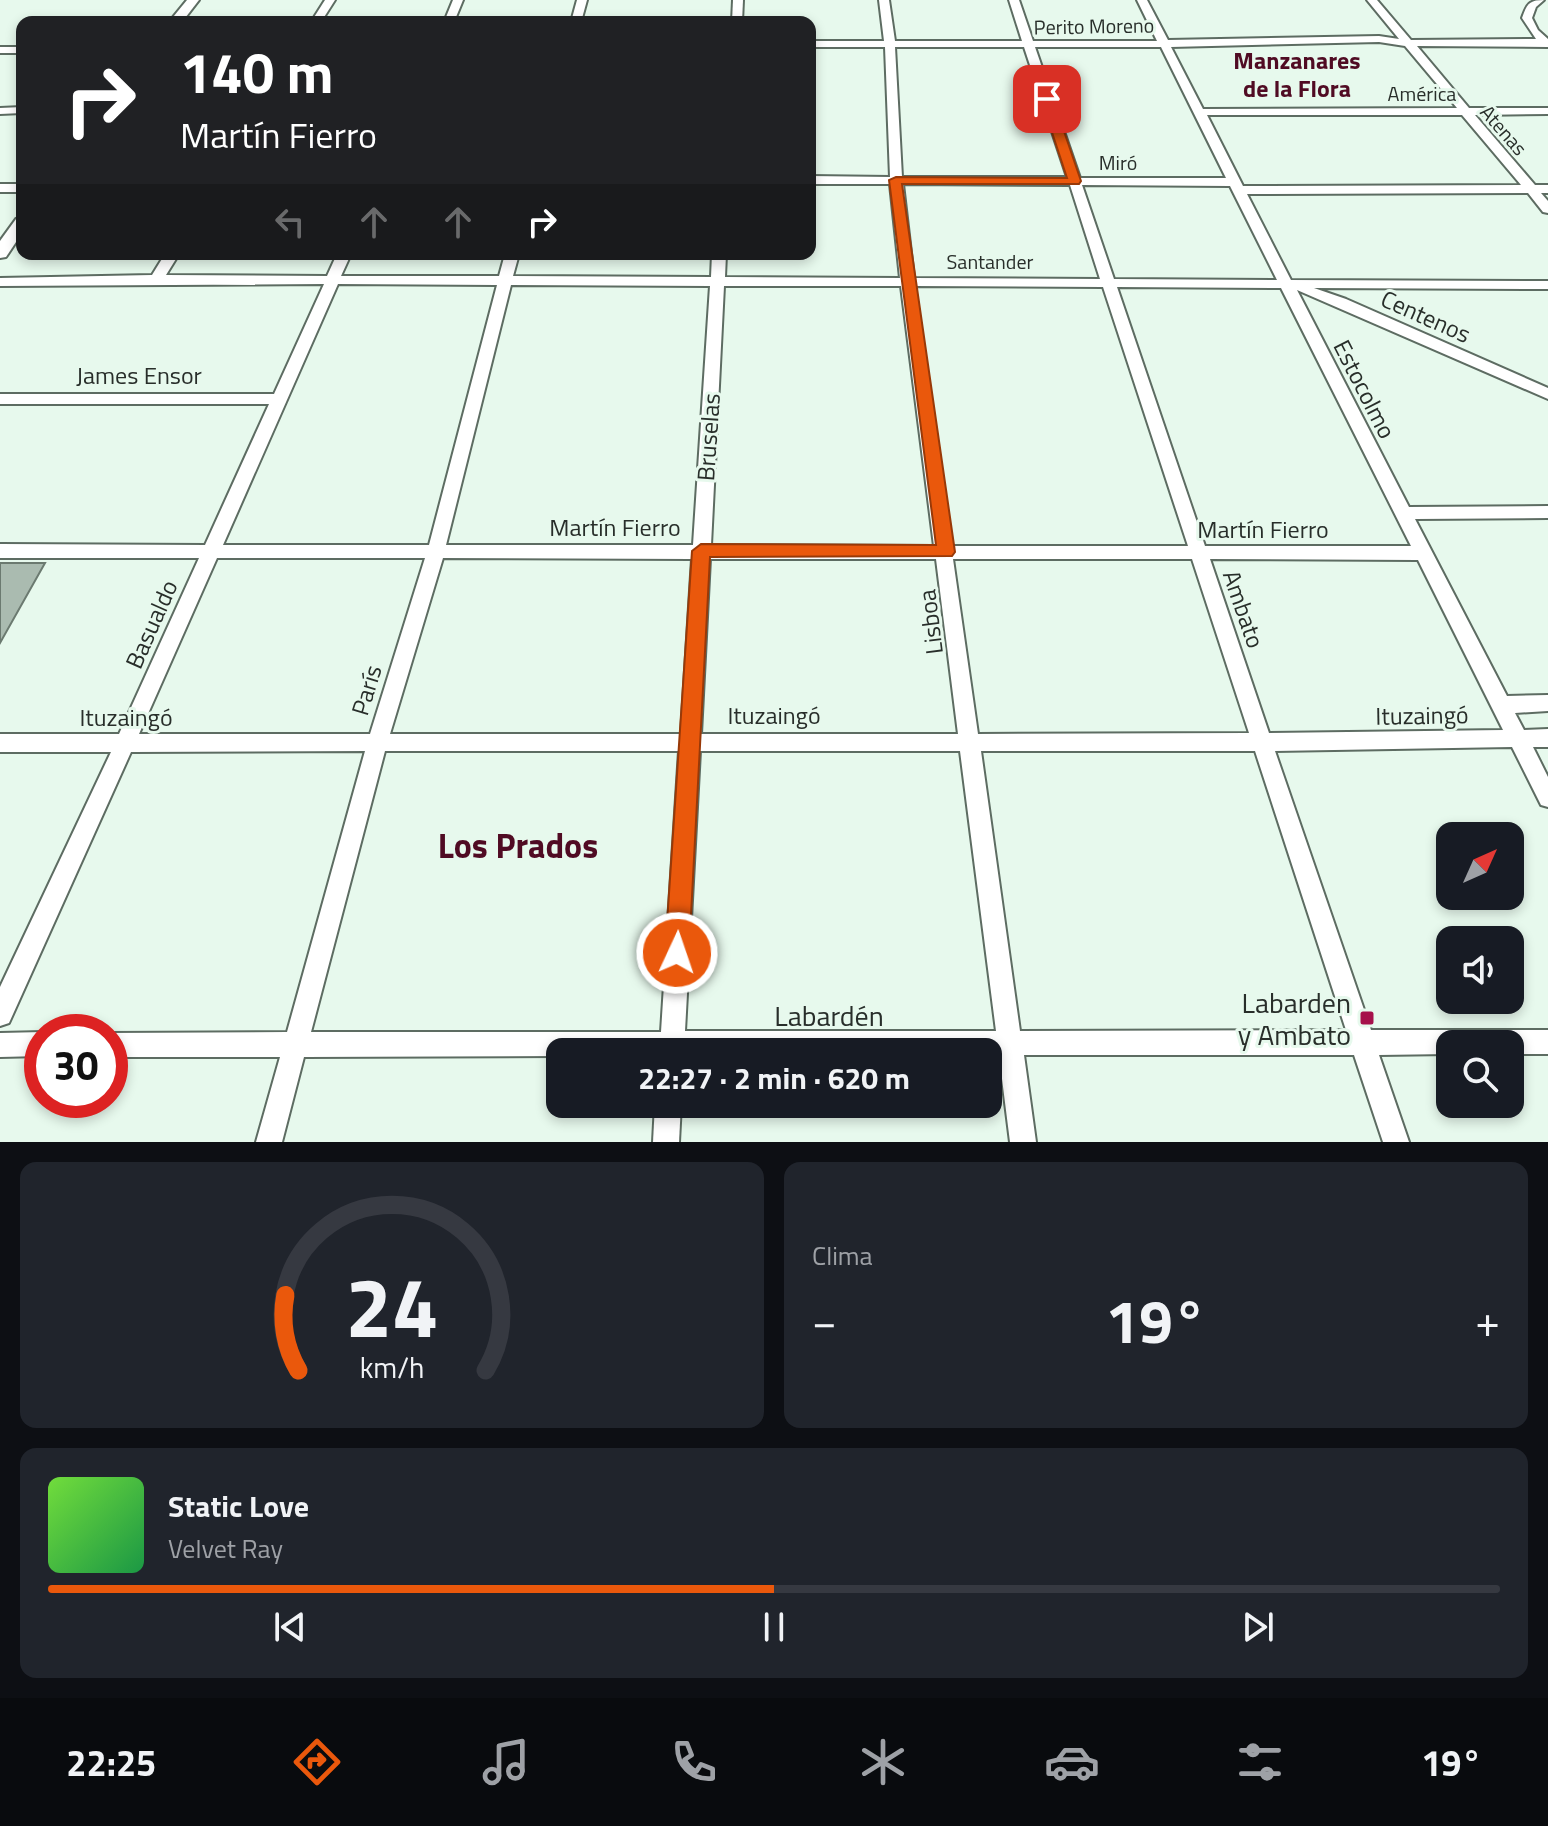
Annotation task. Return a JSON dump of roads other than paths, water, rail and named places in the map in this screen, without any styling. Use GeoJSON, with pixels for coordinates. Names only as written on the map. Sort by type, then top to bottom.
{"type":"FeatureCollection","features":[{"type":"Feature","properties":{"kind":"street"},"geometry":{"type":"LineString","coordinates":[[180,16],[193,0]]}},
{"type":"Feature","properties":{"kind":"street","name":"Lisboa"},"geometry":{"type":"LineString","coordinates":[[884,0],[890,45],[896,180],[907,281],[946,552],[1023,1142]]}},
{"type":"Feature","properties":{"kind":"street","name":"Ambato"},"geometry":{"type":"LineString","coordinates":[[1014,0],[1396,1142]]}},
{"type":"Feature","properties":{"kind":"street","name":"Estocolmo"},"geometry":{"type":"LineString","coordinates":[[1142,0],[1548,798]]}},
{"type":"Feature","properties":{"kind":"street","name":"Atenas"},"geometry":{"type":"LineString","coordinates":[[1372,0],[1548,209]]}},
{"type":"Feature","properties":{"kind":"street"},"geometry":{"type":"LineString","coordinates":[[1539,0],[1528,11],[1529,24],[1546,43]]}},
{"type":"Feature","properties":{"kind":"street","name":"Perito Moreno"},"geometry":{"type":"LineString","coordinates":[[1404,39],[1534,32]]}},
{"type":"Feature","properties":{"kind":"street","name":"Perito Moreno"},"geometry":{"type":"LineString","coordinates":[[816,44],[1379,39],[1546,43]]}},
{"type":"Feature","properties":{"kind":"street","name":"América"},"geometry":{"type":"LineString","coordinates":[[1200,112],[1548,111]]}},
{"type":"Feature","properties":{"kind":"street","name":"Miró"},"geometry":{"type":"LineString","coordinates":[[816,180],[1548,189]]}},
{"type":"Feature","properties":{"kind":"street"},"geometry":{"type":"LineString","coordinates":[[0,253],[16,230]]}},
{"type":"Feature","properties":{"kind":"street"},"geometry":{"type":"LineString","coordinates":[[156,279],[168,260]]}},
{"type":"Feature","properties":{"kind":"street","name":"Basualdo"},"geometry":{"type":"LineString","coordinates":[[0,1014],[342,260]]}},
{"type":"Feature","properties":{"kind":"street","name":"París"},"geometry":{"type":"LineString","coordinates":[[269,1142],[377,744],[436,551],[510,260]]}},
{"type":"Feature","properties":{"kind":"street","name":"Bruselas"},"geometry":{"type":"LineString","coordinates":[[673,1038],[719,260]]}},
{"type":"Feature","properties":{"kind":"street","name":"Santander"},"geometry":{"type":"LineString","coordinates":[[0,282],[156,279],[1548,285]]}},
{"type":"Feature","properties":{"kind":"street","name":"Centenos"},"geometry":{"type":"LineString","coordinates":[[1285,283],[1339,302],[1548,394]]}},
{"type":"Feature","properties":{"kind":"street"},"geometry":{"type":"LineString","coordinates":[[1333,283],[1332,292],[1339,302]]}},
{"type":"Feature","properties":{"kind":"street","name":"James Ensor"},"geometry":{"type":"LineString","coordinates":[[0,399],[278,399]]}},
{"type":"Feature","properties":{"kind":"street"},"geometry":{"type":"LineString","coordinates":[[1402,513],[1548,512]]}},
{"type":"Feature","properties":{"kind":"street","name":"Martín Fierro"},"geometry":{"type":"LineString","coordinates":[[0,551],[1422,553]]}},
{"type":"Feature","properties":{"kind":"street","name":"Ituzaingó"},"geometry":{"type":"LineString","coordinates":[[1501,705],[1548,703]]}},
{"type":"Feature","properties":{"kind":"street","name":"Ituzaingó"},"geometry":{"type":"LineString","coordinates":[[0,743],[1264,742],[1548,738]]}},
{"type":"Feature","properties":{"kind":"street","name":"Labardén"},"geometry":{"type":"LineString","coordinates":[[1002,1045],[1548,1042]]}},
{"type":"Feature","properties":{"kind":"street"},"geometry":{"type":"LineString","coordinates":[[0,1045],[24,1044]]}},
{"type":"Feature","properties":{"kind":"street","name":"Labardén"},"geometry":{"type":"LineString","coordinates":[[128,1045],[546,1048]]}},
{"type":"Feature","properties":{"kind":"street"},"geometry":{"type":"LineString","coordinates":[[666,1142],[667,1118]]}},
{"type":"Feature","properties":{"kind":"place","name":"Labarden y Ambato"},"geometry":{"type":"Point","coordinates":[1367,1018]}},
{"type":"Feature","properties":{"kind":"district","name":"Manzanares de la Flora"},"geometry":{"type":"Point","coordinates":[1297,74]}},
{"type":"Feature","properties":{"kind":"district","name":"Los Prados"},"geometry":{"type":"Point","coordinates":[518,845]}}]}
